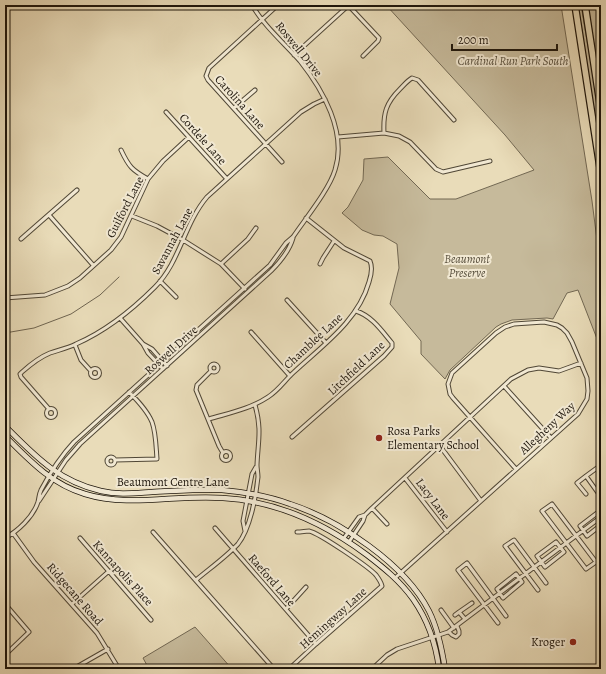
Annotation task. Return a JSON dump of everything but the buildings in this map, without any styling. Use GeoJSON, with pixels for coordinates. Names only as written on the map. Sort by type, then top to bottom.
{"type":"FeatureCollection","features":[{"type":"Feature","properties":{"kind":"highway"},"geometry":{"type":"LineString","coordinates":[[575,5],[601,174]]}},
{"type":"Feature","properties":{"kind":"highway"},"geometry":{"type":"LineString","coordinates":[[585,5],[601,110]]}},
{"type":"Feature","properties":{"kind":"street","name":"Roswell Drive"},"geometry":{"type":"LineString","coordinates":[[38,502],[39,493],[52,470],[74,442],[270,265],[286,243],[293,237],[329,184],[335,171],[338,156],[338,137],[334,121],[324,100],[307,70],[262,19],[252,5]]}},
{"type":"Feature","properties":{"kind":"street","name":"Carolina Lane"},"geometry":{"type":"LineString","coordinates":[[278,5],[209,68],[206,74],[208,80],[282,162]]}},
{"type":"Feature","properties":{"kind":"street"},"geometry":{"type":"LineString","coordinates":[[294,55],[349,5],[379,38],[378,41],[363,56]]}},
{"type":"Feature","properties":{"kind":"street"},"geometry":{"type":"LineString","coordinates":[[384,133],[384,119],[388,104],[392,97],[412,78],[418,80],[454,120]]}},
{"type":"Feature","properties":{"kind":"street"},"geometry":{"type":"LineString","coordinates":[[234,108],[255,90]]}},
{"type":"Feature","properties":{"kind":"street","name":"Savannah Lane"},"geometry":{"type":"LineString","coordinates":[[48,409],[20,374],[31,364],[45,355],[75,345],[106,328],[120,318],[160,281],[166,273],[203,202],[301,112],[324,100]]}},
{"type":"Feature","properties":{"kind":"street","name":"Cordele Lane"},"geometry":{"type":"LineString","coordinates":[[166,112],[227,179]]}},
{"type":"Feature","properties":{"kind":"street"},"geometry":{"type":"LineString","coordinates":[[338,137],[384,133],[399,136],[407,140],[436,169],[443,172],[490,162]]}},
{"type":"Feature","properties":{"kind":"street","name":"Guilford Lane"},"geometry":{"type":"LineString","coordinates":[[5,298],[39,296],[53,293],[80,278],[111,250],[122,237],[148,179],[163,161],[189,137]]}},
{"type":"Feature","properties":{"kind":"street"},"geometry":{"type":"LineString","coordinates":[[121,150],[128,165],[134,171],[148,179]]}},
{"type":"Feature","properties":{"kind":"street"},"geometry":{"type":"LineString","coordinates":[[22,239],[77,190]]}},
{"type":"Feature","properties":{"kind":"street"},"geometry":{"type":"LineString","coordinates":[[49,216],[93,265]]}},
{"type":"Feature","properties":{"kind":"street"},"geometry":{"type":"LineString","coordinates":[[132,216],[157,226],[183,240],[221,264],[248,292]]}},
{"type":"Feature","properties":{"kind":"street","name":"Chamblee Lane"},"geometry":{"type":"LineString","coordinates":[[208,419],[255,405],[278,389],[342,328],[356,311],[364,298],[369,285],[371,264],[368,260],[356,255],[334,241],[306,218]]}},
{"type":"Feature","properties":{"kind":"street"},"geometry":{"type":"LineString","coordinates":[[221,264],[248,239],[256,228]]}},
{"type":"Feature","properties":{"kind":"street","name":"Roswell Drive"},"geometry":{"type":"LineString","coordinates":[[38,502],[80,444],[280,262],[291,246],[293,237]]}},
{"type":"Feature","properties":{"kind":"street"},"geometry":{"type":"LineString","coordinates":[[320,264],[334,241]]}},
{"type":"Feature","properties":{"kind":"street"},"geometry":{"type":"LineString","coordinates":[[160,281],[176,297]]}},
{"type":"Feature","properties":{"kind":"street"},"geometry":{"type":"LineString","coordinates":[[287,300],[326,343]]}},
{"type":"Feature","properties":{"kind":"street","name":"Litchfield Lane"},"geometry":{"type":"LineString","coordinates":[[292,438],[384,356],[392,347],[392,343],[373,321],[364,314],[356,311]]}},
{"type":"Feature","properties":{"kind":"street"},"geometry":{"type":"LineString","coordinates":[[120,318],[163,370]]}},
{"type":"Feature","properties":{"kind":"street","name":"Allegheny Way"},"geometry":{"type":"LineString","coordinates":[[395,578],[578,414],[587,399],[587,378],[569,336],[559,326],[544,322],[514,324],[505,327],[496,333],[455,370],[450,376],[448,384],[450,394],[516,469]]}},
{"type":"Feature","properties":{"kind":"street"},"geometry":{"type":"LineString","coordinates":[[251,332],[290,376]]}},
{"type":"Feature","properties":{"kind":"street"},"geometry":{"type":"LineString","coordinates":[[143,344],[152,349],[167,366]]}},
{"type":"Feature","properties":{"kind":"street"},"geometry":{"type":"LineString","coordinates":[[75,345],[81,360],[91,371]]}},
{"type":"Feature","properties":{"kind":"street"},"geometry":{"type":"LineString","coordinates":[[344,538],[356,520],[365,515],[517,375],[528,370],[539,368],[559,371],[581,362]]}},
{"type":"Feature","properties":{"kind":"street"},"geometry":{"type":"LineString","coordinates":[[211,371],[198,383],[196,388],[218,446],[223,453]]}},
{"type":"Feature","properties":{"kind":"street"},"geometry":{"type":"LineString","coordinates":[[504,386],[551,438]]}},
{"type":"Feature","properties":{"kind":"street"},"geometry":{"type":"LineString","coordinates":[[115,460],[157,459],[155,435],[152,422],[144,408],[129,392]]}},
{"type":"Feature","properties":{"kind":"street"},"geometry":{"type":"LineString","coordinates":[[196,580],[238,544],[249,522],[258,476],[257,466],[260,434],[255,405]]}},
{"type":"Feature","properties":{"kind":"street","name":"Beaumont Centre Lane"},"geometry":{"type":"LineString","coordinates":[[5,426],[38,459],[57,474],[81,485],[115,493],[213,490],[248,493],[297,506],[325,519],[348,532],[380,554],[401,573],[429,611],[439,636],[445,669]]}},
{"type":"Feature","properties":{"kind":"street","name":"Beaumont Centre Lane"},"geometry":{"type":"LineString","coordinates":[[5,436],[48,477],[73,490],[96,498],[141,501],[211,497],[247,500],[279,508],[316,522],[350,542],[384,568],[408,592],[418,607],[432,638],[436,650],[439,669]]}},
{"type":"Feature","properties":{"kind":"street"},"geometry":{"type":"LineString","coordinates":[[440,446],[481,501]]}},
{"type":"Feature","properties":{"kind":"street"},"geometry":{"type":"LineString","coordinates":[[586,494],[577,483],[601,465]]}},
{"type":"Feature","properties":{"kind":"street"},"geometry":{"type":"LineString","coordinates":[[245,531],[243,521],[248,493],[252,474],[257,466]]}},
{"type":"Feature","properties":{"kind":"street"},"geometry":{"type":"LineString","coordinates":[[586,476],[601,497]]}},
{"type":"Feature","properties":{"kind":"street","name":"Lacy Lane"},"geometry":{"type":"LineString","coordinates":[[406,478],[447,532]]}},
{"type":"Feature","properties":{"kind":"street"},"geometry":{"type":"LineString","coordinates":[[5,538],[13,533],[28,519],[38,502]]}},
{"type":"Feature","properties":{"kind":"street"},"geometry":{"type":"LineString","coordinates":[[552,504],[576,536],[596,562],[586,569],[542,511],[552,504]]}},
{"type":"Feature","properties":{"kind":"street"},"geometry":{"type":"LineString","coordinates":[[372,508],[387,524]]}},
{"type":"Feature","properties":{"kind":"street"},"geometry":{"type":"LineString","coordinates":[[601,510],[580,526],[587,536],[601,525]]}},
{"type":"Feature","properties":{"kind":"street"},"geometry":{"type":"LineString","coordinates":[[350,542],[365,515]]}},
{"type":"Feature","properties":{"kind":"street"},"geometry":{"type":"LineString","coordinates":[[560,548],[601,517]]}},
{"type":"Feature","properties":{"kind":"street","name":"Raeford Lane"},"geometry":{"type":"LineString","coordinates":[[215,528],[316,644]]}},
{"type":"Feature","properties":{"kind":"street","name":"Hemingway Lane"},"geometry":{"type":"LineString","coordinates":[[289,669],[382,586],[376,574],[342,549],[315,533],[309,531],[297,532]]}},
{"type":"Feature","properties":{"kind":"street"},"geometry":{"type":"LineString","coordinates":[[153,532],[274,669]]}},
{"type":"Feature","properties":{"kind":"street","name":"Ridgecane Road"},"geometry":{"type":"LineString","coordinates":[[13,533],[34,562],[97,633],[119,669]]}},
{"type":"Feature","properties":{"kind":"street","name":"Kannapolis Place"},"geometry":{"type":"LineString","coordinates":[[80,538],[151,620]]}},
{"type":"Feature","properties":{"kind":"street"},"geometry":{"type":"LineString","coordinates":[[538,590],[505,546],[514,540],[546,583]]}},
{"type":"Feature","properties":{"kind":"street"},"geometry":{"type":"LineString","coordinates":[[556,542],[564,552],[545,566],[541,562],[537,556],[556,542]]}},
{"type":"Feature","properties":{"kind":"street"},"geometry":{"type":"LineString","coordinates":[[519,579],[541,562]]}},
{"type":"Feature","properties":{"kind":"street"},"geometry":{"type":"LineString","coordinates":[[498,623],[458,570],[467,563],[506,616]]}},
{"type":"Feature","properties":{"kind":"street"},"geometry":{"type":"LineString","coordinates":[[72,604],[109,571]]}},
{"type":"Feature","properties":{"kind":"street"},"geometry":{"type":"LineString","coordinates":[[516,574],[519,579],[522,582],[503,598],[497,589],[516,574]]}},
{"type":"Feature","properties":{"kind":"street"},"geometry":{"type":"LineString","coordinates":[[286,609],[306,587]]}},
{"type":"Feature","properties":{"kind":"street"},"geometry":{"type":"LineString","coordinates":[[372,669],[393,651],[449,632],[500,594]]}},
{"type":"Feature","properties":{"kind":"street"},"geometry":{"type":"LineString","coordinates":[[455,615],[472,603]]}},
{"type":"Feature","properties":{"kind":"street"},"geometry":{"type":"LineString","coordinates":[[5,604],[29,632],[5,655]]}},
{"type":"Feature","properties":{"kind":"street"},"geometry":{"type":"LineString","coordinates":[[441,610],[459,631],[459,634],[456,637],[449,632]]}},
{"type":"Feature","properties":{"kind":"street"},"geometry":{"type":"LineString","coordinates":[[461,611],[467,618]]}},
{"type":"Feature","properties":{"kind":"street"},"geometry":{"type":"LineString","coordinates":[[72,669],[108,649]]}},
{"type":"Feature","properties":{"kind":"green space"},"geometry":{"type":"Polygon","coordinates":[[[386,5],[561,5],[592,201],[601,271],[601,349],[578,290],[567,293],[553,319],[512,320],[496,327],[450,370],[445,379],[421,354],[421,341],[390,304],[399,268],[397,244],[383,236],[374,235],[362,230],[342,213],[348,207],[363,180],[364,159],[388,157],[430,199],[456,199],[534,170],[505,135],[386,5]]]}},
{"type":"Feature","properties":{"kind":"green space"},"geometry":{"type":"Polygon","coordinates":[[[578,5],[581,5],[594,82],[599,121],[601,159],[578,5]]]}},
{"type":"Feature","properties":{"kind":"green space"},"geometry":{"type":"Polygon","coordinates":[[[588,5],[596,5],[601,36],[601,90],[588,5]]]}},
{"type":"Feature","properties":{"kind":"green space"},"geometry":{"type":"Polygon","coordinates":[[[195,627],[232,669],[149,669],[143,658],[195,627]]]}},
{"type":"Feature","properties":{"kind":"waterway"},"geometry":{"type":"LineString","coordinates":[[5,333],[34,328],[71,314],[100,295],[119,277]]}},
{"type":"Feature","properties":{"kind":"place","name":"Rosa Parks Elementary School"},"geometry":{"type":"Point","coordinates":[379,438]}},
{"type":"Feature","properties":{"kind":"place","name":"Kroger"},"geometry":{"type":"Point","coordinates":[573,642]}},
{"type":"Feature","properties":{"kind":"park label","name":"Cardinal Run Park South"},"geometry":{"type":"Point","coordinates":[513,61]}},
{"type":"Feature","properties":{"kind":"park label","name":"Beaumont Preserve"},"geometry":{"type":"Point","coordinates":[467,266]}}]}
